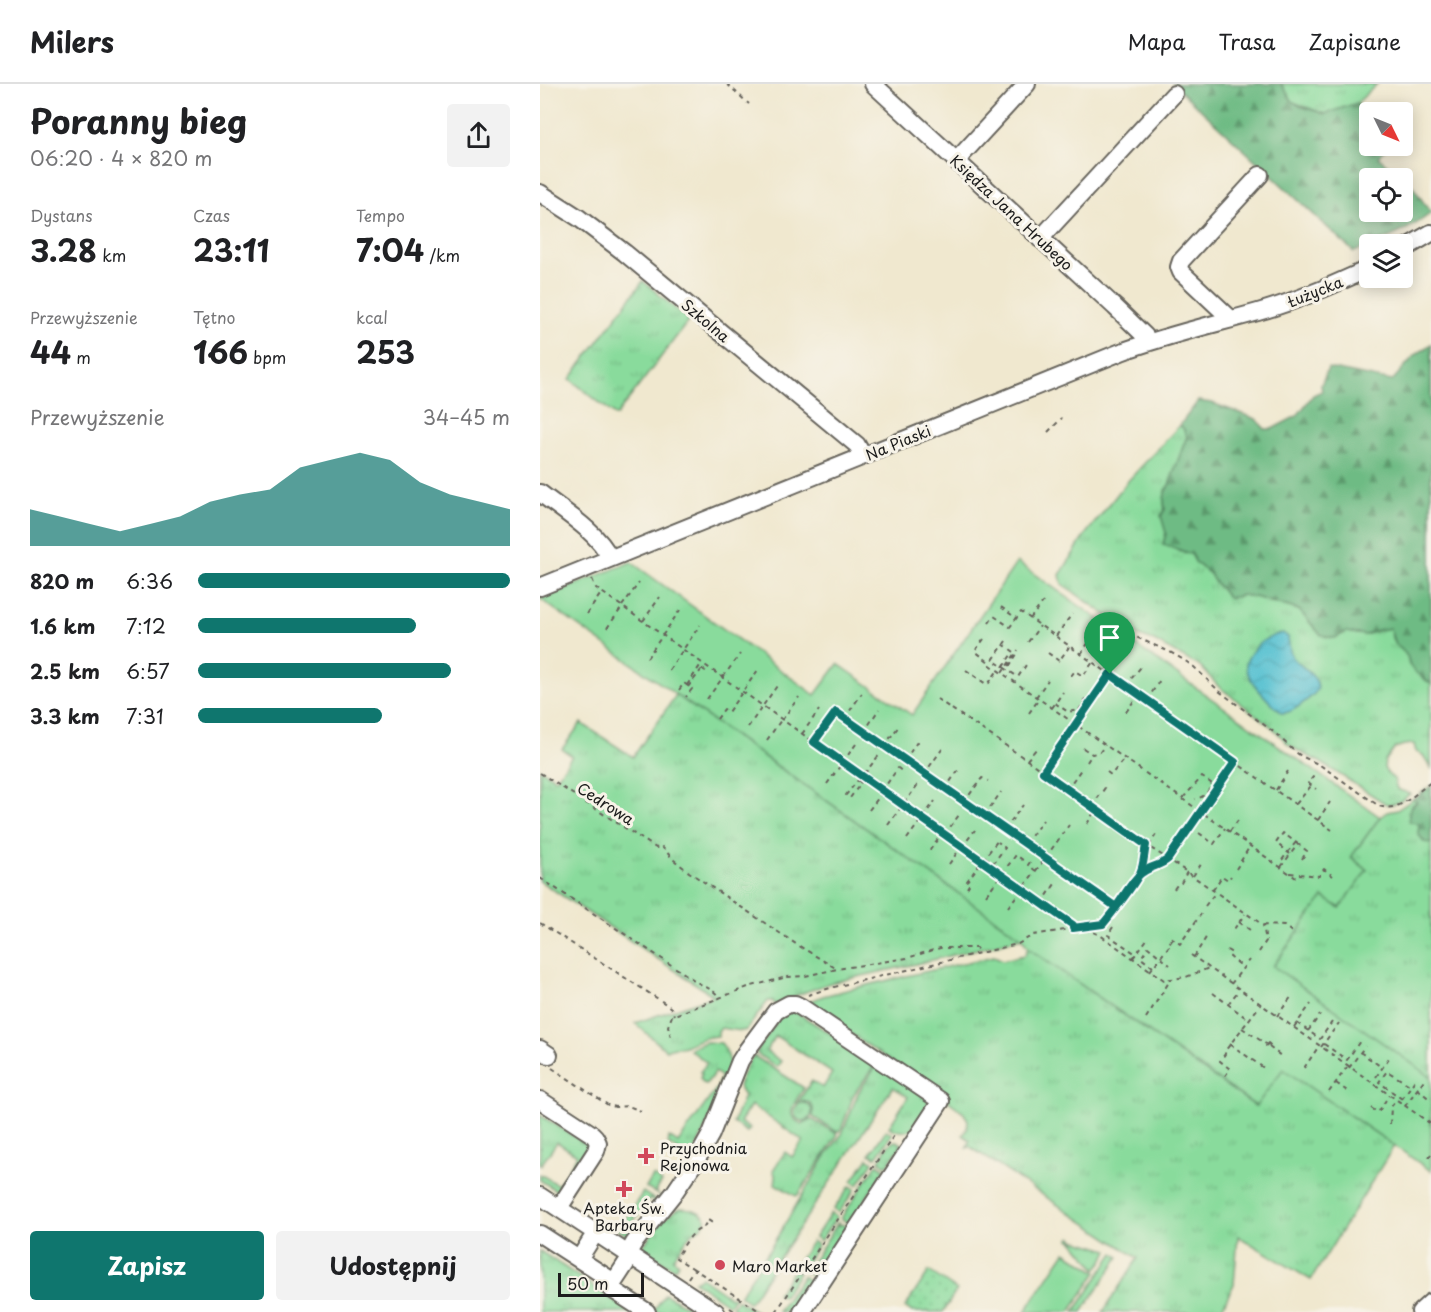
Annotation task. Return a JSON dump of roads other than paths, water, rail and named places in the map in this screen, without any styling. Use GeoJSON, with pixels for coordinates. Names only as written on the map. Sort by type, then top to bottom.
{"type":"FeatureCollection","features":[{"type":"Feature","properties":{"kind":"street","name":"Księdza Jana Hrubego"},"geometry":{"type":"LineString","coordinates":[[874,84],[1149,341]]}},
{"type":"Feature","properties":{"kind":"street"},"geometry":{"type":"LineString","coordinates":[[956,161],[1027,84]]}},
{"type":"Feature","properties":{"kind":"street"},"geometry":{"type":"LineString","coordinates":[[1040,239],[1174,94]]}},
{"type":"Feature","properties":{"kind":"street"},"geometry":{"type":"LineString","coordinates":[[1231,319],[1181,272],[1180,261],[1260,175]]}},
{"type":"Feature","properties":{"kind":"street","name":"Szkolna"},"geometry":{"type":"LineString","coordinates":[[540,193],[579,218],[625,253],[857,445],[863,456]]}},
{"type":"Feature","properties":{"kind":"street"},"geometry":{"type":"LineString","coordinates":[[1413,244],[1431,233]]}},
{"type":"Feature","properties":{"kind":"street","name":"Łużycka"},"geometry":{"type":"LineString","coordinates":[[1260,311],[1302,297],[1359,273]]}},
{"type":"Feature","properties":{"kind":"street","name":"Na Piaski"},"geometry":{"type":"LineString","coordinates":[[540,586],[1149,341],[1260,311]]}},
{"type":"Feature","properties":{"kind":"street"},"geometry":{"type":"LineString","coordinates":[[540,493],[598,540],[610,558]]}},
{"type":"Feature","properties":{"kind":"street"},"geometry":{"type":"LineString","coordinates":[[647,1312],[610,1288],[634,1243],[674,1193],[697,1159],[711,1134],[740,1061],[747,1050],[776,1011],[789,1004],[795,1004],[941,1101],[802,1312]]}},
{"type":"Feature","properties":{"kind":"street"},"geometry":{"type":"LineString","coordinates":[[540,1100],[592,1134],[598,1143],[596,1151],[559,1208]]}},
{"type":"Feature","properties":{"kind":"street"},"geometry":{"type":"LineString","coordinates":[[540,1196],[716,1312]]}},
{"type":"Feature","properties":{"kind":"street"},"geometry":{"type":"LineString","coordinates":[[579,1259],[596,1232]]}},
{"type":"Feature","properties":{"kind":"street"},"geometry":{"type":"LineString","coordinates":[[540,1234],[614,1282]]}},
{"type":"Feature","properties":{"kind":"street"},"geometry":{"type":"LineString","coordinates":[[1420,1312],[1431,1302]]}},
{"type":"Feature","properties":{"kind":"water"},"geometry":{"type":"Polygon","coordinates":[[[1283,633],[1288,637],[1292,656],[1313,676],[1318,685],[1317,690],[1307,700],[1285,713],[1282,713],[1254,684],[1246,665],[1249,657],[1261,642],[1283,633]]]}},
{"type":"Feature","properties":{"kind":"place","name":"Przychodnia Rejonowa"},"geometry":{"type":"Point","coordinates":[646,1156]}},
{"type":"Feature","properties":{"kind":"place","name":"Apteka Św. Barbary"},"geometry":{"type":"Point","coordinates":[624,1189]}},
{"type":"Feature","properties":{"kind":"place","name":"Maro Market"},"geometry":{"type":"Point","coordinates":[720,1265]}}]}
